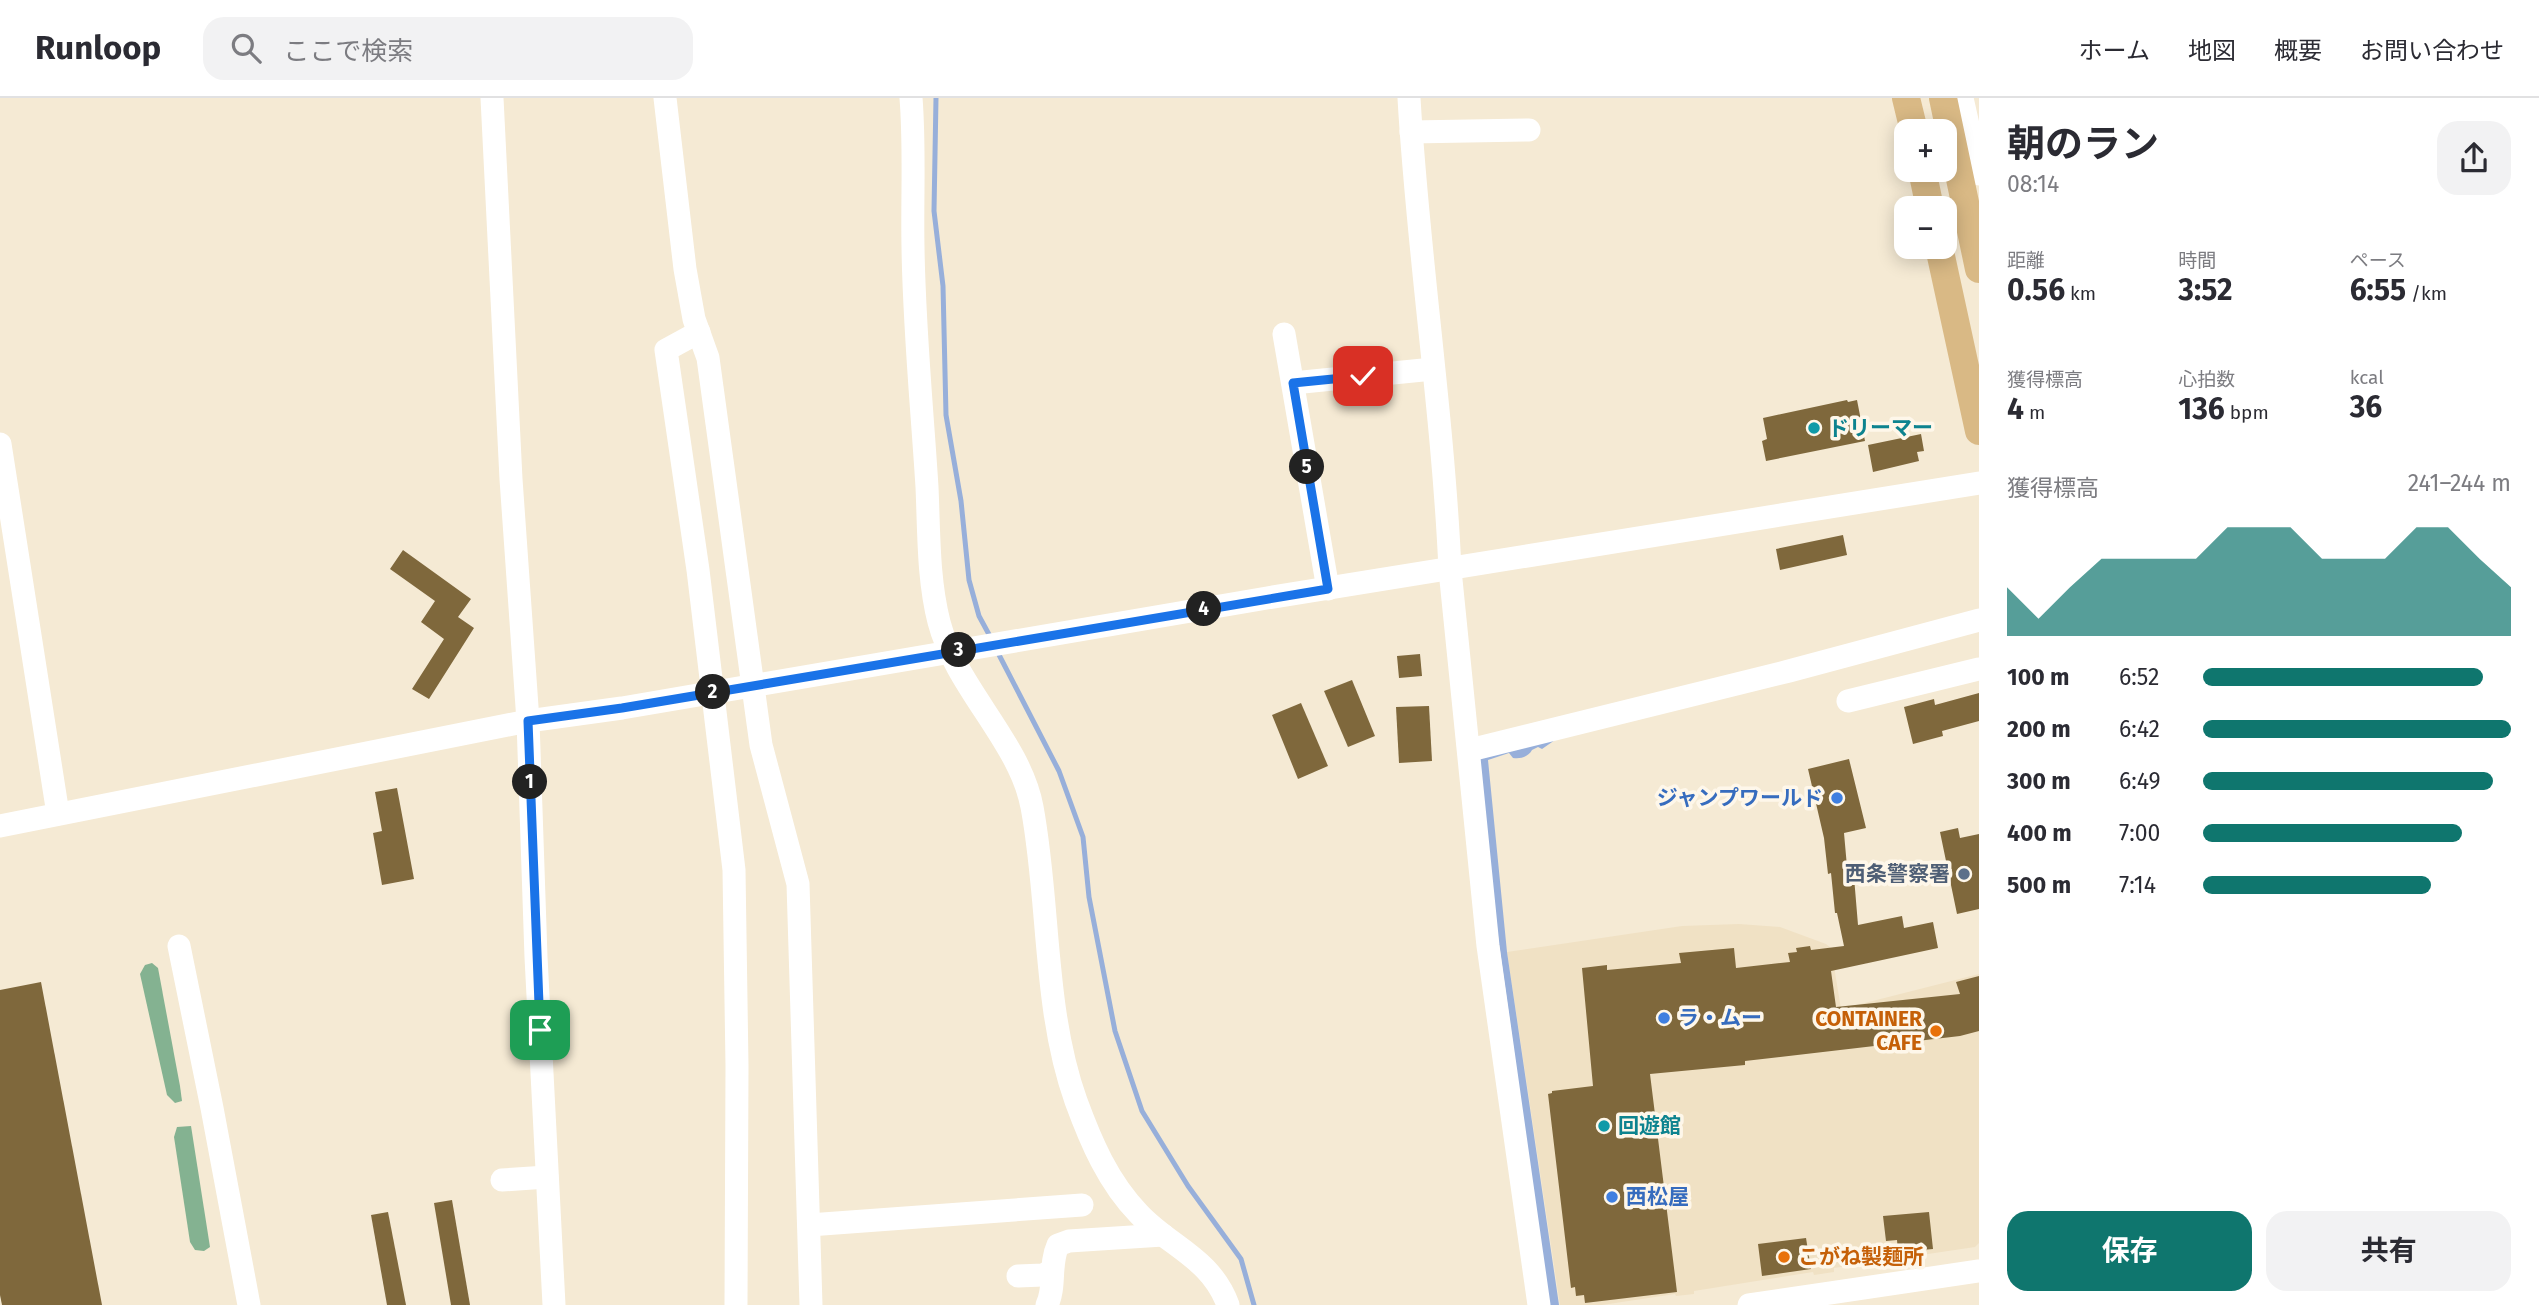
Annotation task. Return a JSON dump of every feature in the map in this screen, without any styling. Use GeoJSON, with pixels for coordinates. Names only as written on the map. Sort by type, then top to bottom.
{"type":"FeatureCollection","features":[{"type":"Feature","properties":{"kind":"main road"},"geometry":{"type":"LineString","coordinates":[[1906,98],[1911,119]]}},
{"type":"Feature","properties":{"kind":"main road"},"geometry":{"type":"LineString","coordinates":[[1943,98],[1979,269]]}},
{"type":"Feature","properties":{"kind":"main road"},"geometry":{"type":"LineString","coordinates":[[1942,259],[1979,431]]}},
{"type":"Feature","properties":{"kind":"street"},"geometry":{"type":"LineString","coordinates":[[492,98],[511,479],[528,721],[554,1305]]}},
{"type":"Feature","properties":{"kind":"street"},"geometry":{"type":"LineString","coordinates":[[665,98],[685,269],[699,332],[708,358],[761,745],[798,884],[811,1305]]}},
{"type":"Feature","properties":{"kind":"street"},"geometry":{"type":"LineString","coordinates":[[911,98],[916,342],[931,569],[939,624],[949,652],[1013,759],[1032,804],[1063,1059],[1077,1103],[1101,1160],[1112,1181],[1141,1216],[1200,1262],[1223,1292],[1228,1305]]}},
{"type":"Feature","properties":{"kind":"street"},"geometry":{"type":"LineString","coordinates":[[1409,98],[1414,184],[1448,511],[1450,570],[1488,946],[1539,1305]]}},
{"type":"Feature","properties":{"kind":"street"},"geometry":{"type":"LineString","coordinates":[[1962,98],[1979,174]]}},
{"type":"Feature","properties":{"kind":"street"},"geometry":{"type":"LineString","coordinates":[[1411,132],[1529,130]]}},
{"type":"Feature","properties":{"kind":"street"},"geometry":{"type":"LineString","coordinates":[[699,332],[666,350],[698,570],[734,870],[737,1053],[736,1305]]}},
{"type":"Feature","properties":{"kind":"street"},"geometry":{"type":"LineString","coordinates":[[1284,334],[1328,589]]}},
{"type":"Feature","properties":{"kind":"street"},"geometry":{"type":"LineString","coordinates":[[1293,383],[1433,369]]}},
{"type":"Feature","properties":{"kind":"street"},"geometry":{"type":"LineString","coordinates":[[0,444],[58,814]]}},
{"type":"Feature","properties":{"kind":"street"},"geometry":{"type":"LineString","coordinates":[[0,826],[528,721],[1979,483]]}},
{"type":"Feature","properties":{"kind":"street"},"geometry":{"type":"LineString","coordinates":[[1470,750],[1789,671],[1979,620]]}},
{"type":"Feature","properties":{"kind":"street"},"geometry":{"type":"LineString","coordinates":[[1847,701],[1979,669]]}},
{"type":"Feature","properties":{"kind":"street"},"geometry":{"type":"LineString","coordinates":[[179,946],[248,1305]]}},
{"type":"Feature","properties":{"kind":"street"},"geometry":{"type":"LineString","coordinates":[[502,1180],[547,1177]]}},
{"type":"Feature","properties":{"kind":"street"},"geometry":{"type":"LineString","coordinates":[[809,1225],[1082,1205]]}},
{"type":"Feature","properties":{"kind":"street"},"geometry":{"type":"LineString","coordinates":[[1047,1305],[1051,1296],[1052,1259],[1058,1245],[1069,1241],[1163,1235]]}},
{"type":"Feature","properties":{"kind":"street"},"geometry":{"type":"LineString","coordinates":[[1749,1305],[1883,1295],[1979,1270]]}},
{"type":"Feature","properties":{"kind":"street"},"geometry":{"type":"LineString","coordinates":[[1018,1276],[1043,1276],[1051,1271]]}},
{"type":"Feature","properties":{"kind":"shaded area"},"geometry":{"type":"Polygon","coordinates":[[[1739,924],[1780,927],[1831,948],[1841,1009],[1979,974],[1979,1243],[1975,1247],[1834,1268],[1834,1272],[1814,1275],[1813,1272],[1694,1291],[1694,1294],[1675,1294],[1602,1305],[1560,1305],[1507,952],[1682,926],[1739,924]]]}},
{"type":"Feature","properties":{"kind":"green space"},"geometry":{"type":"Polygon","coordinates":[[[152,963],[158,968],[180,1086],[182,1101],[175,1103],[167,1095],[140,974],[145,965],[152,963]]]}},
{"type":"Feature","properties":{"kind":"green space"},"geometry":{"type":"Polygon","coordinates":[[[191,1126],[210,1247],[204,1251],[195,1250],[190,1242],[174,1137],[177,1127],[191,1126]]]}},
{"type":"Feature","properties":{"kind":"water"},"geometry":{"type":"Polygon","coordinates":[[[1555,740],[1542,749],[1538,747],[1532,750],[1524,757],[1513,758],[1509,753],[1488,760],[1507,952],[1559,1305],[1549,1305],[1498,936],[1478,755],[1555,740]]]}},
{"type":"Feature","properties":{"kind":"building","name":"ドリーマー"},"geometry":{"type":"Polygon","coordinates":[[[1857,400],[1865,441],[1766,461],[1762,441],[1767,439],[1763,418],[1857,400]]]}},
{"type":"Feature","properties":{"kind":"building"},"geometry":{"type":"Polygon","coordinates":[[[1921,434],[1924,451],[1917,452],[1919,461],[1873,472],[1868,445],[1921,434]]]}},
{"type":"Feature","properties":{"kind":"building"},"geometry":{"type":"Polygon","coordinates":[[[1843,535],[1847,555],[1780,570],[1776,549],[1843,535]]]}},
{"type":"Feature","properties":{"kind":"building"},"geometry":{"type":"Polygon","coordinates":[[[403,550],[471,599],[458,617],[474,628],[429,699],[412,689],[444,639],[421,622],[435,601],[390,569],[403,550]]]}},
{"type":"Feature","properties":{"kind":"building"},"geometry":{"type":"Polygon","coordinates":[[[1420,654],[1422,676],[1399,678],[1397,656],[1420,654]]]}},
{"type":"Feature","properties":{"kind":"building"},"geometry":{"type":"Polygon","coordinates":[[[1352,680],[1375,736],[1348,747],[1324,691],[1352,680]]]}},
{"type":"Feature","properties":{"kind":"building"},"geometry":{"type":"Polygon","coordinates":[[[1979,693],[1979,721],[1942,731],[1943,736],[1913,744],[1904,707],[1934,699],[1935,705],[1979,693]]]}},
{"type":"Feature","properties":{"kind":"building"},"geometry":{"type":"Polygon","coordinates":[[[1301,703],[1328,766],[1298,779],[1272,715],[1301,703]]]}},
{"type":"Feature","properties":{"kind":"building"},"geometry":{"type":"Polygon","coordinates":[[[1429,706],[1432,761],[1399,763],[1396,707],[1429,706]]]}},
{"type":"Feature","properties":{"kind":"building"},"geometry":{"type":"Polygon","coordinates":[[[1849,759],[1866,828],[1844,833],[1848,878],[1854,877],[1858,925],[1902,916],[1904,928],[1933,922],[1938,948],[1831,971],[1836,1007],[1960,994],[1956,982],[1979,976],[1979,1031],[1960,1036],[1745,1061],[1745,1065],[1650,1074],[1677,1292],[1585,1303],[1584,1295],[1576,1296],[1575,1287],[1571,1288],[1548,1094],[1552,1091],[1593,1086],[1582,968],[1607,965],[1607,970],[1681,963],[1679,953],[1734,948],[1736,968],[1790,962],[1788,953],[1797,952],[1796,948],[1810,946],[1811,950],[1844,946],[1835,913],[1831,873],[1828,874],[1824,838],[1808,769],[1849,759]]]}},
{"type":"Feature","properties":{"kind":"building"},"geometry":{"type":"Polygon","coordinates":[[[397,788],[414,879],[382,885],[373,833],[382,831],[375,792],[397,788]]]}},
{"type":"Feature","properties":{"kind":"building","name":"西条警察署"},"geometry":{"type":"Polygon","coordinates":[[[1958,828],[1960,838],[1979,834],[1979,909],[1957,914],[1940,832],[1958,828]]]}},
{"type":"Feature","properties":{"kind":"building"},"geometry":{"type":"Polygon","coordinates":[[[41,982],[102,1305],[2,1305],[0,1295],[0,990],[41,982]]]}},
{"type":"Feature","properties":{"kind":"building"},"geometry":{"type":"Polygon","coordinates":[[[452,1200],[470,1305],[451,1305],[434,1203],[452,1200]]]}},
{"type":"Feature","properties":{"kind":"building"},"geometry":{"type":"Polygon","coordinates":[[[388,1212],[406,1305],[387,1305],[371,1215],[388,1212]]]}},
{"type":"Feature","properties":{"kind":"building"},"geometry":{"type":"Polygon","coordinates":[[[1929,1212],[1933,1249],[1898,1252],[1897,1240],[1886,1241],[1883,1216],[1929,1212]]]}},
{"type":"Feature","properties":{"kind":"building","name":"こがね製麺所"},"geometry":{"type":"Polygon","coordinates":[[[1806,1238],[1811,1269],[1762,1276],[1758,1244],[1806,1238]]]}},
{"type":"Feature","properties":{"kind":"waterway"},"geometry":{"type":"LineString","coordinates":[[936,98],[934,211],[943,286],[946,415],[961,501],[969,580],[979,616],[992,640]]}},
{"type":"Feature","properties":{"kind":"waterway"},"geometry":{"type":"LineString","coordinates":[[996,649],[1059,771],[1083,837],[1089,897],[1115,1031],[1142,1111],[1188,1186],[1241,1259],[1254,1305]]}},
{"type":"Feature","properties":{"kind":"place","name":"ドリーマー"},"geometry":{"type":"Point","coordinates":[1814,428]}},
{"type":"Feature","properties":{"kind":"place","name":"ジャンプワールド"},"geometry":{"type":"Point","coordinates":[1837,798]}},
{"type":"Feature","properties":{"kind":"place","name":"西条警察署"},"geometry":{"type":"Point","coordinates":[1964,874]}},
{"type":"Feature","properties":{"kind":"place","name":"ラ・ムー"},"geometry":{"type":"Point","coordinates":[1664,1018]}},
{"type":"Feature","properties":{"kind":"place","name":"CONTAINER CAFE"},"geometry":{"type":"Point","coordinates":[1936,1031]}},
{"type":"Feature","properties":{"kind":"place","name":"回遊館"},"geometry":{"type":"Point","coordinates":[1604,1126]}},
{"type":"Feature","properties":{"kind":"place","name":"西松屋"},"geometry":{"type":"Point","coordinates":[1612,1197]}},
{"type":"Feature","properties":{"kind":"place","name":"こがね製麺所"},"geometry":{"type":"Point","coordinates":[1784,1257]}},
{"type":"Feature","properties":{"kind":"route"},"geometry":{"type":"LineString","coordinates":[[540,1030],[528,721],[622,708],[1328,589],[1293,383],[1363,376]]}}]}
